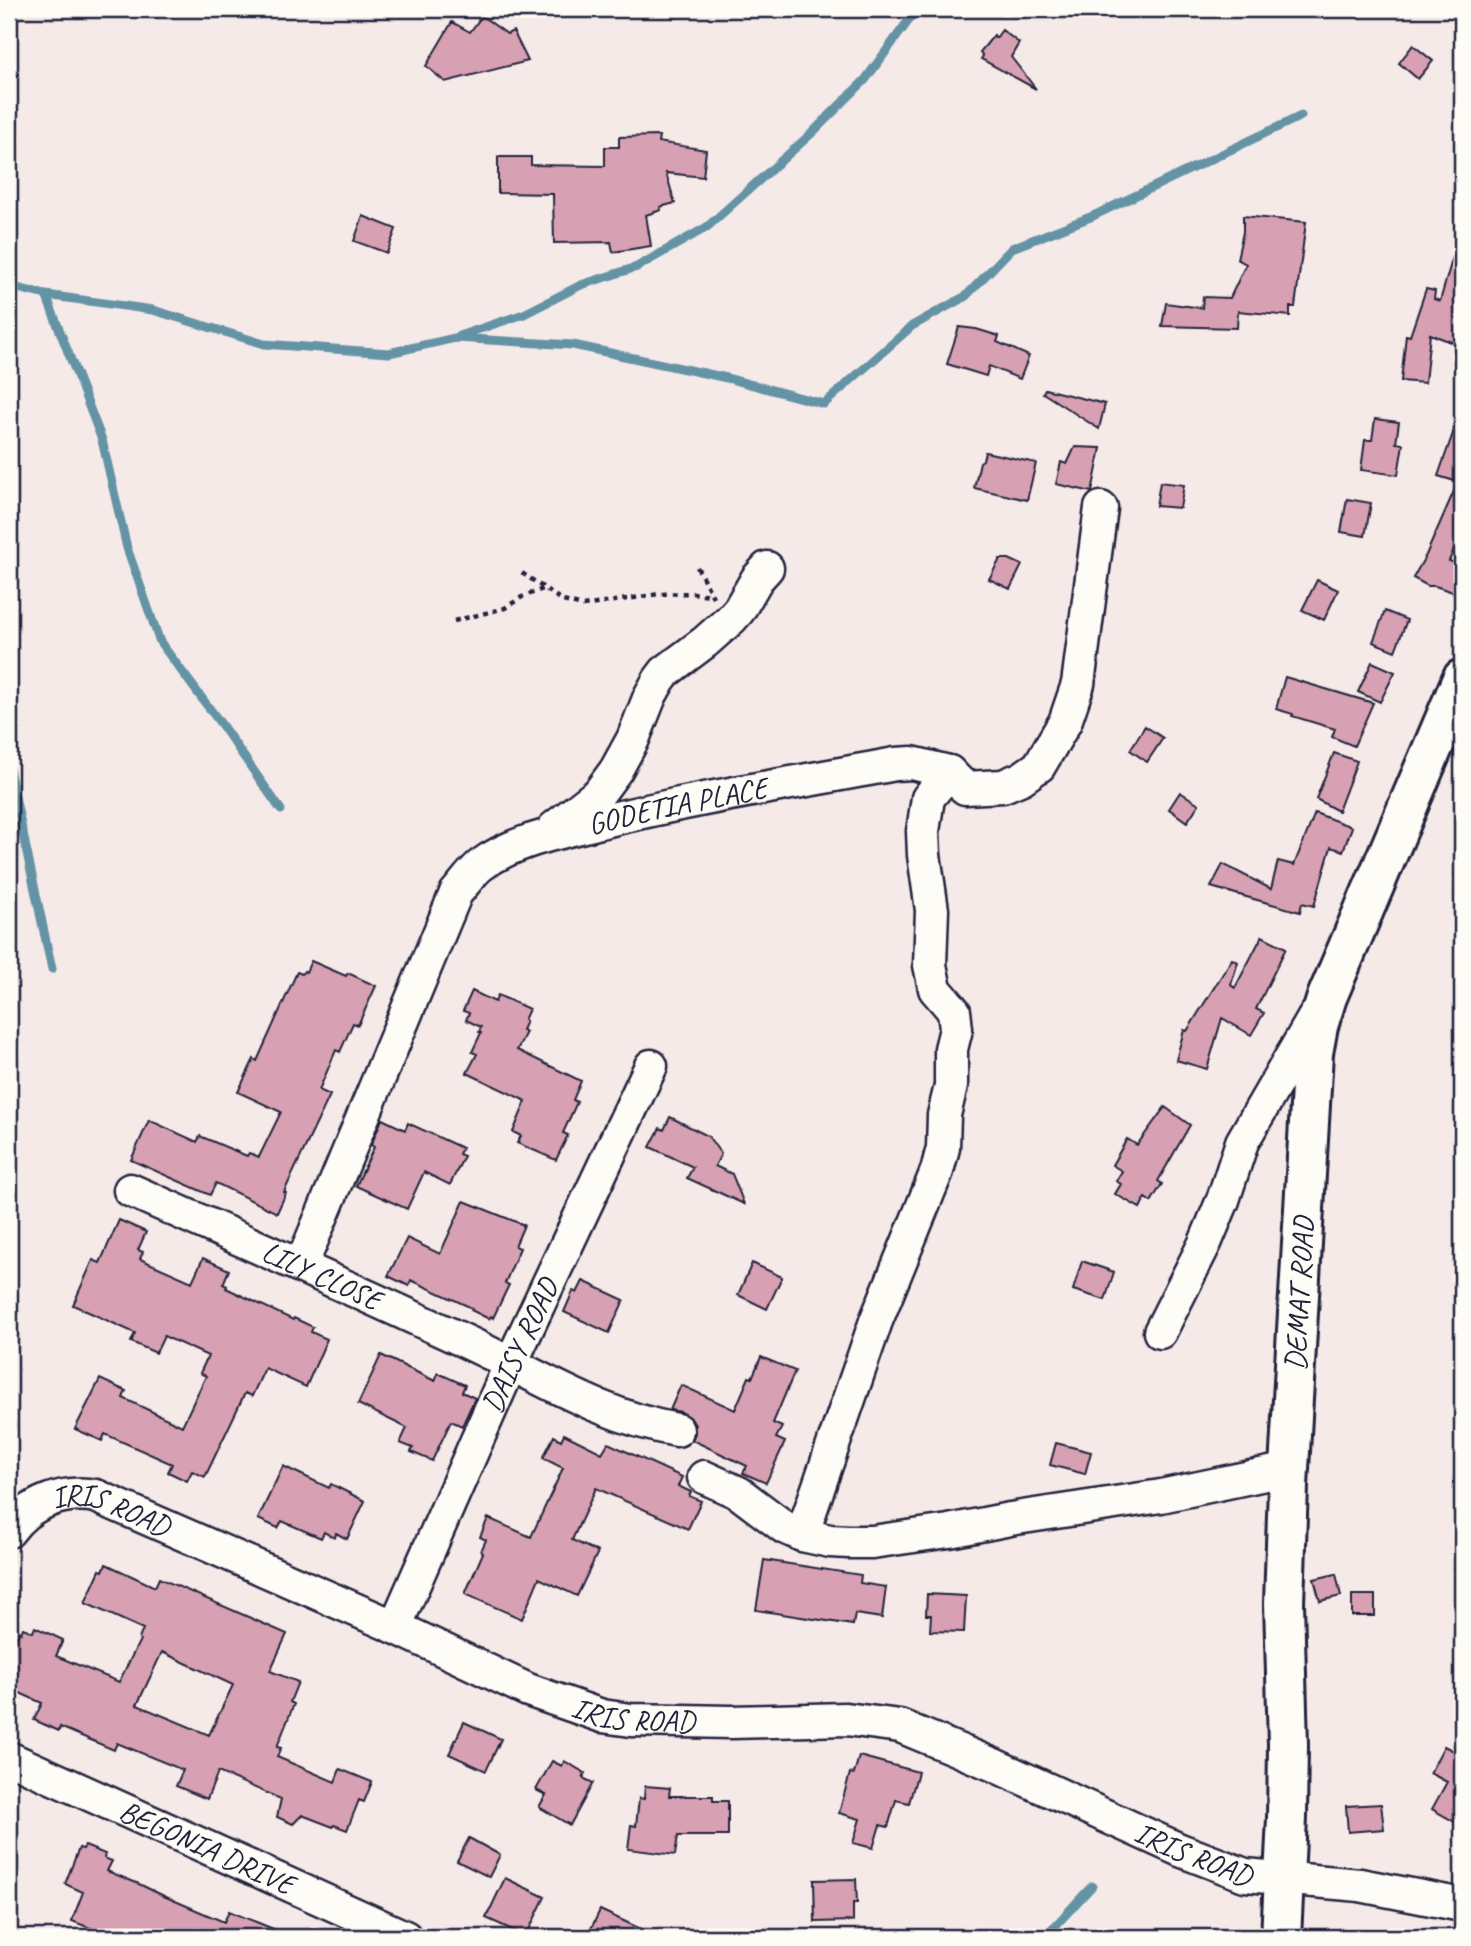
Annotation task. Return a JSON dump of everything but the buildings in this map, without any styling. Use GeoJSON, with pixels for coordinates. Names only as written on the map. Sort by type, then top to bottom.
{"type":"FeatureCollection","features":[{"type":"Feature","properties":{"kind":"street","name":"GODETIA PLACE"},"geometry":{"type":"LineString","coordinates":[[301,1266],[456,893],[479,866],[511,847],[656,808],[895,764],[912,764],[949,772],[965,788],[1003,786],[1022,778],[1039,766],[1065,722],[1078,684],[1101,508]]}},
{"type":"Feature","properties":{"kind":"street"},"geometry":{"type":"LineString","coordinates":[[542,838],[599,793],[620,764],[659,680],[665,672],[731,619],[767,568]]}},
{"type":"Feature","properties":{"kind":"street","name":"DEMAT ROAD"},"geometry":{"type":"LineString","coordinates":[[1281,1937],[1288,1745],[1284,1603],[1289,1469],[1311,1077],[1318,1026],[1327,997],[1462,680]]}},
{"type":"Feature","properties":{"kind":"street"},"geometry":{"type":"LineString","coordinates":[[802,1535],[876,1321],[937,1171],[943,1147],[944,1115],[951,1086],[951,1049],[956,1029],[954,1012],[934,989],[930,965],[932,910],[923,831],[928,798],[949,772]]}},
{"type":"Feature","properties":{"kind":"street"},"geometry":{"type":"LineString","coordinates":[[1160,1332],[1205,1243],[1223,1200],[1242,1142],[1327,997]]}},
{"type":"Feature","properties":{"kind":"street","name":"DAISY ROAD"},"geometry":{"type":"LineString","coordinates":[[395,1627],[511,1363],[651,1066]]}},
{"type":"Feature","properties":{"kind":"street","name":"LILY CLOSE"},"geometry":{"type":"LineString","coordinates":[[130,1190],[511,1363],[597,1407],[651,1426],[677,1430]]}},
{"type":"Feature","properties":{"kind":"street"},"geometry":{"type":"LineString","coordinates":[[704,1478],[739,1493],[784,1527],[802,1535],[830,1541],[861,1542],[1186,1492],[1289,1469]]}},
{"type":"Feature","properties":{"kind":"street","name":"IRIS ROAD"},"geometry":{"type":"LineString","coordinates":[[9,1531],[23,1514],[43,1502],[77,1494],[96,1496],[395,1627],[528,1690],[602,1716],[631,1720],[706,1722],[846,1720],[900,1726],[994,1765],[1211,1863],[1245,1875],[1360,1885],[1462,1905]]}},
{"type":"Feature","properties":{"kind":"street","name":"BEGONIA DRIVE"},"geometry":{"type":"LineString","coordinates":[[9,1758],[405,1937]]}},
{"type":"Feature","properties":{"kind":"path"},"geometry":{"type":"LineString","coordinates":[[522,573],[563,601],[583,606],[659,594],[693,593],[712,596]]}},
{"type":"Feature","properties":{"kind":"path"},"geometry":{"type":"LineString","coordinates":[[454,621],[505,608],[522,597],[544,589]]}},
{"type":"Feature","properties":{"kind":"waterway"},"geometry":{"type":"LineString","coordinates":[[459,336],[524,314],[581,285],[637,267],[707,227],[812,133],[865,80],[917,9]]}},
{"type":"Feature","properties":{"kind":"waterway"},"geometry":{"type":"LineString","coordinates":[[9,286],[46,295],[153,310],[264,344],[389,353],[455,338],[573,345],[727,378],[824,404],[912,326],[966,296],[1012,248],[1093,216],[1301,116]]}},
{"type":"Feature","properties":{"kind":"waterway"},"geometry":{"type":"LineString","coordinates":[[46,295],[102,440],[127,548],[160,642],[281,810]]}},
{"type":"Feature","properties":{"kind":"waterway"},"geometry":{"type":"LineString","coordinates":[[9,769],[52,969]]}},
{"type":"Feature","properties":{"kind":"waterway"},"geometry":{"type":"LineString","coordinates":[[1045,1937],[1092,1886]]}}]}
